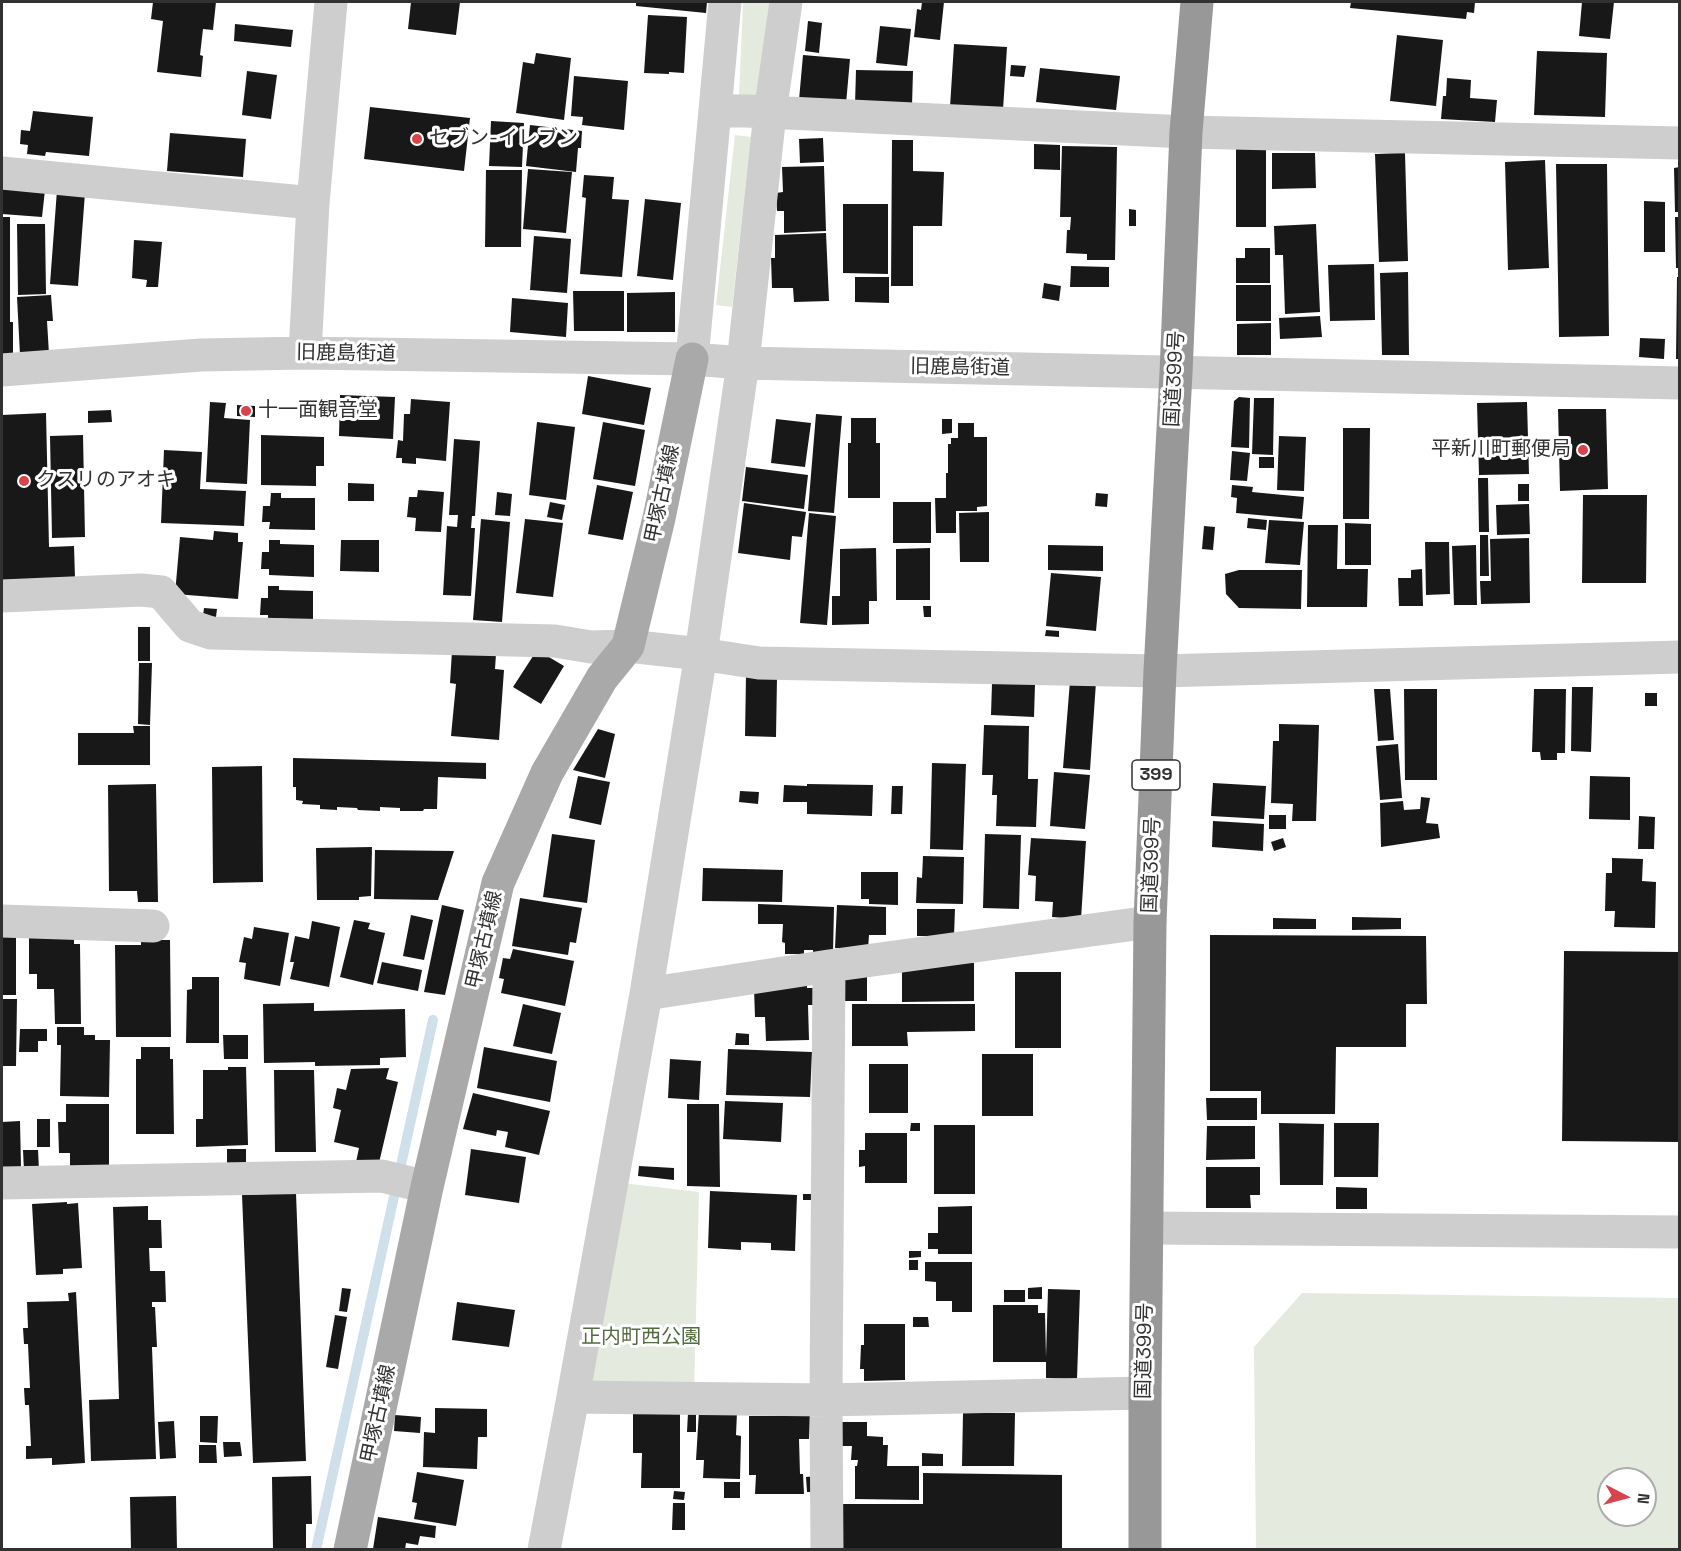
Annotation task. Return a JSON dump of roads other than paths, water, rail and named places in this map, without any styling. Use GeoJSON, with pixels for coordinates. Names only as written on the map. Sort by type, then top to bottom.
{"type":"FeatureCollection","features":[{"type":"Feature","properties":{"kind":"highway","name":"国道399号"},"geometry":{"type":"LineString","coordinates":[[1145,1550],[1150,922],[1186,132],[1197,2]]}},
{"type":"Feature","properties":{"kind":"main road","name":"甲塚古墳線"},"geometry":{"type":"LineString","coordinates":[[350,1550],[427,1187],[498,883],[547,773],[603,678],[628,646],[659,518],[692,359]]}},
{"type":"Feature","properties":{"kind":"street"},"geometry":{"type":"LineString","coordinates":[[305,353],[314,203],[331,2]]}},
{"type":"Feature","properties":{"kind":"street"},"geometry":{"type":"LineString","coordinates":[[692,359],[725,2]]}},
{"type":"Feature","properties":{"kind":"street"},"geometry":{"type":"LineString","coordinates":[[544,1550],[646,994],[701,654],[743,363],[770,113],[786,2]]}},
{"type":"Feature","properties":{"kind":"street"},"geometry":{"type":"LineString","coordinates":[[715,111],[1186,132],[1680,143]]}},
{"type":"Feature","properties":{"kind":"street"},"geometry":{"type":"LineString","coordinates":[[2,173],[314,203]]}},
{"type":"Feature","properties":{"kind":"street","name":"旧鹿島街道"},"geometry":{"type":"LineString","coordinates":[[2,370],[201,355],[305,353],[692,359],[743,363],[1680,383]]}},
{"type":"Feature","properties":{"kind":"street"},"geometry":{"type":"LineString","coordinates":[[2,596],[141,590],[161,592],[190,626],[211,633],[555,641],[591,647],[628,646],[759,663],[1160,671],[1680,657]]}},
{"type":"Feature","properties":{"kind":"street"},"geometry":{"type":"LineString","coordinates":[[2,921],[153,926]]}},
{"type":"Feature","properties":{"kind":"street"},"geometry":{"type":"LineString","coordinates":[[646,994],[829,966],[1150,922]]}},
{"type":"Feature","properties":{"kind":"street"},"geometry":{"type":"LineString","coordinates":[[827,1550],[829,966]]}},
{"type":"Feature","properties":{"kind":"street"},"geometry":{"type":"LineString","coordinates":[[2,1183],[382,1176],[427,1187]]}},
{"type":"Feature","properties":{"kind":"street"},"geometry":{"type":"LineString","coordinates":[[1147,1228],[1680,1232]]}},
{"type":"Feature","properties":{"kind":"street"},"geometry":{"type":"LineString","coordinates":[[573,1397],[826,1401],[1145,1393]]}},
{"type":"Feature","properties":{"kind":"waterway"},"geometry":{"type":"LineString","coordinates":[[316,1550],[433,1020]]}},
{"type":"Feature","properties":{"kind":"place","name":"セブン-イレブン"},"geometry":{"type":"Point","coordinates":[417,139]}},
{"type":"Feature","properties":{"kind":"place","name":"十一面観音堂"},"geometry":{"type":"Point","coordinates":[246,411]}},
{"type":"Feature","properties":{"kind":"place","name":"平新川町郵便局"},"geometry":{"type":"Point","coordinates":[1583,450]}},
{"type":"Feature","properties":{"kind":"place","name":"クスリのアオキ"},"geometry":{"type":"Point","coordinates":[24,481]}},
{"type":"Feature","properties":{"kind":"park label","name":"正内町西公園"},"geometry":{"type":"Point","coordinates":[641,1338]}}]}
